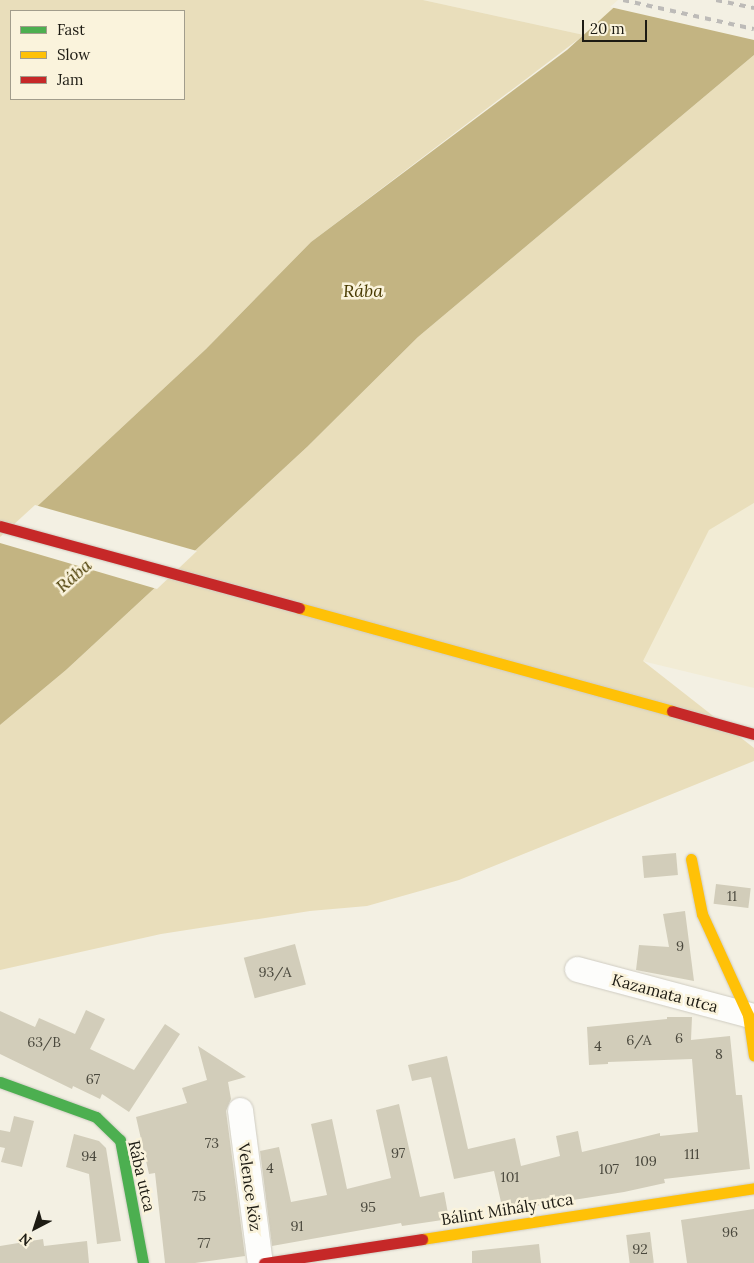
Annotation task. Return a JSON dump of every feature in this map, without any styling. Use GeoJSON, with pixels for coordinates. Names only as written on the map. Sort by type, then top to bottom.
{"type":"FeatureCollection","features":[{"type":"Feature","properties":{"kind":"street"},"geometry":{"type":"LineString","coordinates":[[0,526],[443,650],[754,734]]}},
{"type":"Feature","properties":{"kind":"street"},"geometry":{"type":"LineString","coordinates":[[691,859],[702,914],[751,1015],[754,1056]]}},
{"type":"Feature","properties":{"kind":"street","name":"Kazamata utca"},"geometry":{"type":"LineString","coordinates":[[577,969],[751,1015]]}},
{"type":"Feature","properties":{"kind":"street","name":"Rába utca"},"geometry":{"type":"LineString","coordinates":[[0,1082],[96,1117],[120,1140],[143,1263]]}},
{"type":"Feature","properties":{"kind":"street","name":"Velence köz"},"geometry":{"type":"LineString","coordinates":[[240,1110],[262,1263]]}},
{"type":"Feature","properties":{"kind":"street","name":"Bálint Mihály utca"},"geometry":{"type":"LineString","coordinates":[[262,1263],[754,1188]]}},
{"type":"Feature","properties":{"kind":"shaded area"},"geometry":{"type":"Polygon","coordinates":[[[0,0],[423,0],[584,35],[311,242],[206,349],[0,541],[0,0]]]}},
{"type":"Feature","properties":{"kind":"shaded area"},"geometry":{"type":"Polygon","coordinates":[[[423,0],[622,0],[584,35],[423,0]]]}},
{"type":"Feature","properties":{"kind":"shaded area"},"geometry":{"type":"Polygon","coordinates":[[[754,55],[754,503],[709,530],[643,661],[754,748],[754,761],[459,880],[367,906],[310,911],[161,934],[0,970],[0,725],[66,670],[307,447],[418,337],[754,55]]]}},
{"type":"Feature","properties":{"kind":"shaded area"},"geometry":{"type":"Polygon","coordinates":[[[754,503],[754,688],[642,661],[709,529],[754,503]]]}},
{"type":"Feature","properties":{"kind":"water","name":"Rába"},"geometry":{"type":"Polygon","coordinates":[[[622,0],[754,0],[754,55],[418,337],[307,447],[66,670],[0,725],[0,541],[206,349],[311,242],[567,50],[622,0]]]}},
{"type":"Feature","properties":{"kind":"pier"},"geometry":{"type":"Polygon","coordinates":[[[618,0],[754,0],[754,40],[610,7],[618,0]]]}},
{"type":"Feature","properties":{"kind":"pier"},"geometry":{"type":"Polygon","coordinates":[[[35,505],[197,551],[157,589],[0,543],[0,537],[35,505]]]}},
{"type":"Feature","properties":{"kind":"building"},"geometry":{"type":"Polygon","coordinates":[[[676,853],[678,875],[644,878],[642,856],[676,853]]]}},
{"type":"Feature","properties":{"kind":"building"},"geometry":{"type":"Polygon","coordinates":[[[716,884],[751,888],[748,908],[714,904],[716,884]]]}},
{"type":"Feature","properties":{"kind":"building"},"geometry":{"type":"Polygon","coordinates":[[[685,911],[694,981],[636,970],[639,945],[669,947],[663,914],[685,911]]]}},
{"type":"Feature","properties":{"kind":"building"},"geometry":{"type":"Polygon","coordinates":[[[295,944],[306,985],[255,998],[244,958],[295,944]]]}},
{"type":"Feature","properties":{"kind":"building"},"geometry":{"type":"Polygon","coordinates":[[[86,1010],[105,1019],[90,1049],[134,1070],[165,1024],[180,1034],[129,1112],[102,1094],[100,1099],[73,1086],[72,1089],[0,1054],[0,1011],[35,1027],[39,1018],[75,1034],[86,1010]]]}},
{"type":"Feature","properties":{"kind":"building"},"geometry":{"type":"Polygon","coordinates":[[[667,1017],[692,1017],[691,1040],[730,1036],[736,1095],[742,1095],[750,1169],[664,1179],[665,1183],[624,1192],[503,1211],[494,1171],[454,1179],[431,1077],[412,1081],[408,1065],[447,1056],[468,1149],[515,1138],[521,1166],[560,1156],[556,1136],[578,1131],[582,1152],[660,1133],[660,1136],[698,1132],[692,1059],[608,1062],[608,1064],[589,1065],[587,1027],[667,1019],[667,1017]]]}},
{"type":"Feature","properties":{"kind":"building"},"geometry":{"type":"Polygon","coordinates":[[[198,1046],[246,1077],[228,1082],[231,1099],[226,1111],[245,1256],[195,1263],[165,1263],[155,1173],[149,1174],[136,1117],[187,1103],[182,1088],[207,1080],[198,1046]]]}},
{"type":"Feature","properties":{"kind":"building"},"geometry":{"type":"Polygon","coordinates":[[[399,1104],[420,1197],[444,1192],[449,1219],[402,1226],[401,1223],[272,1246],[260,1151],[279,1147],[291,1202],[327,1195],[311,1124],[332,1119],[347,1189],[391,1178],[376,1110],[399,1104]]]}},
{"type":"Feature","properties":{"kind":"building"},"geometry":{"type":"Polygon","coordinates":[[[14,1116],[34,1121],[22,1167],[1,1162],[5,1148],[0,1147],[0,1130],[10,1132],[14,1116]]]}},
{"type":"Feature","properties":{"kind":"building"},"geometry":{"type":"Polygon","coordinates":[[[74,1134],[99,1141],[106,1148],[121,1241],[97,1244],[89,1174],[66,1167],[74,1134]]]}},
{"type":"Feature","properties":{"kind":"building"},"geometry":{"type":"Polygon","coordinates":[[[754,1209],[754,1263],[687,1263],[681,1220],[754,1209]]]}},
{"type":"Feature","properties":{"kind":"building"},"geometry":{"type":"Polygon","coordinates":[[[650,1232],[654,1263],[630,1263],[626,1235],[650,1232]]]}},
{"type":"Feature","properties":{"kind":"building"},"geometry":{"type":"Polygon","coordinates":[[[43,1239],[44,1246],[87,1241],[89,1263],[0,1263],[0,1246],[43,1239]]]}},
{"type":"Feature","properties":{"kind":"building"},"geometry":{"type":"Polygon","coordinates":[[[539,1244],[541,1263],[472,1263],[472,1251],[539,1244]]]}},
{"type":"Feature","properties":{"kind":"railway"},"geometry":{"type":"LineString","coordinates":[[623,0],[754,29]]}},
{"type":"Feature","properties":{"kind":"railway"},"geometry":{"type":"LineString","coordinates":[[716,0],[754,8]]}},
{"type":"Feature","properties":{"kind":"traffic: fast"},"geometry":{"type":"LineString","coordinates":[[0,1082],[96,1117],[120,1140],[143,1263]]}},
{"type":"Feature","properties":{"kind":"traffic: slow"},"geometry":{"type":"LineString","coordinates":[[299,608],[672,711]]}},
{"type":"Feature","properties":{"kind":"traffic: slow"},"geometry":{"type":"LineString","coordinates":[[691,859],[702,914],[748,1015],[754,1056]]}},
{"type":"Feature","properties":{"kind":"traffic: slow"},"geometry":{"type":"LineString","coordinates":[[422,1239],[754,1188]]}},
{"type":"Feature","properties":{"kind":"traffic: jam"},"geometry":{"type":"LineString","coordinates":[[0,526],[299,608]]}},
{"type":"Feature","properties":{"kind":"traffic: jam"},"geometry":{"type":"LineString","coordinates":[[672,711],[754,734]]}},
{"type":"Feature","properties":{"kind":"traffic: jam"},"geometry":{"type":"LineString","coordinates":[[264,1263],[422,1239]]}}]}
